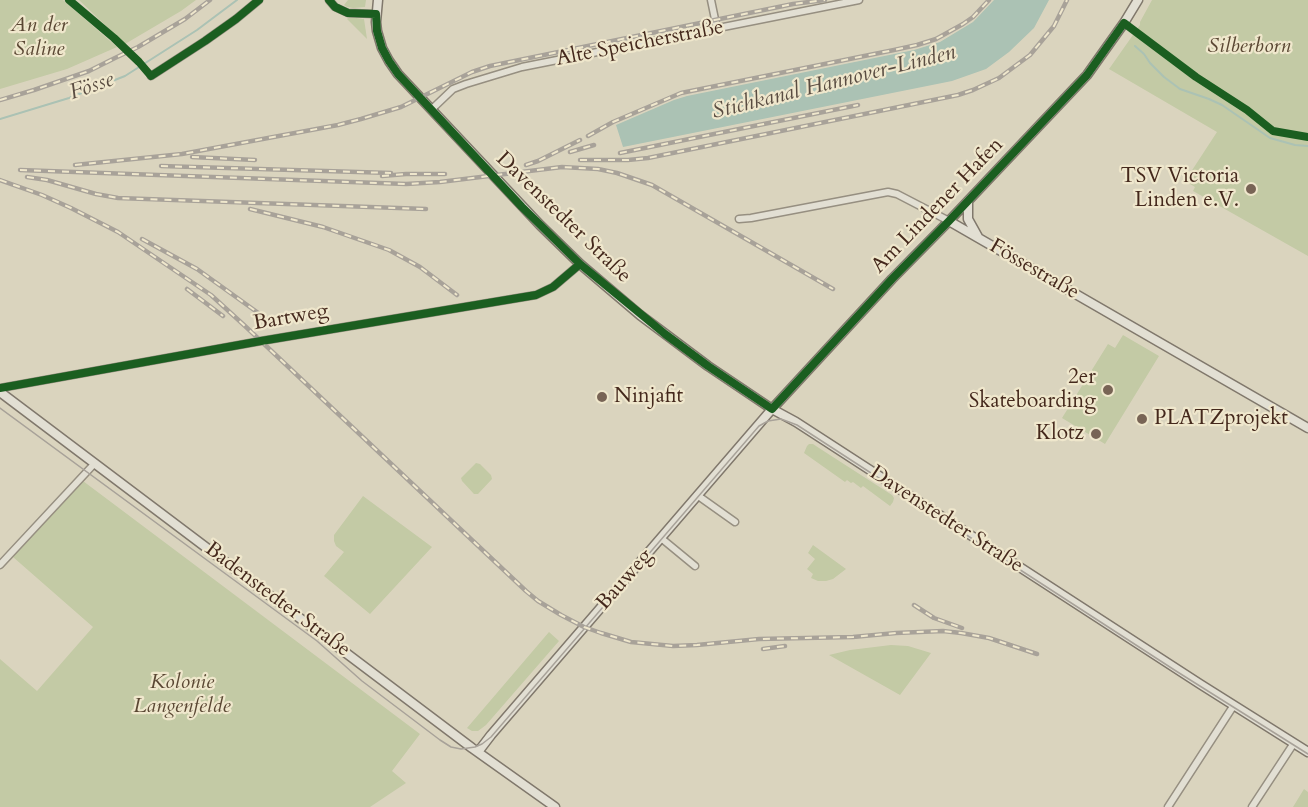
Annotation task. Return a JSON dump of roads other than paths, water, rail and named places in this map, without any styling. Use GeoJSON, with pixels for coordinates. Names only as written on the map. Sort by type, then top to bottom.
{"type":"FeatureCollection","features":[{"type":"Feature","properties":{"kind":"street"},"geometry":{"type":"LineString","coordinates":[[151,76],[205,41],[260,0]]}},
{"type":"Feature","properties":{"kind":"street"},"geometry":{"type":"LineString","coordinates":[[329,0],[348,13],[376,14]]}},
{"type":"Feature","properties":{"kind":"street","name":"Davenstedter Straße"},"geometry":{"type":"LineString","coordinates":[[378,0],[377,31],[382,48],[398,74],[522,207],[580,264],[640,315],[676,343],[772,409],[796,422],[1308,752]]}},
{"type":"Feature","properties":{"kind":"street"},"geometry":{"type":"LineString","coordinates":[[711,0],[717,29]]}},
{"type":"Feature","properties":{"kind":"street","name":"Alte Speicherstraße"},"geometry":{"type":"LineString","coordinates":[[431,110],[453,89],[501,73],[859,0]]}},
{"type":"Feature","properties":{"kind":"street","name":"Am Lindener Hafen"},"geometry":{"type":"LineString","coordinates":[[772,409],[1086,75],[1138,0]]}},
{"type":"Feature","properties":{"kind":"street","name":"Fössestraße"},"geometry":{"type":"LineString","coordinates":[[739,219],[888,192],[897,194],[978,237],[1308,428]]}},
{"type":"Feature","properties":{"kind":"street"},"geometry":{"type":"LineString","coordinates":[[968,201],[968,219],[978,237]]}},
{"type":"Feature","properties":{"kind":"street","name":"Bartweg"},"geometry":{"type":"LineString","coordinates":[[0,390],[272,339],[536,295],[553,287],[580,264]]}},
{"type":"Feature","properties":{"kind":"street","name":"Badenstedter Straße"},"geometry":{"type":"LineString","coordinates":[[0,390],[478,752],[555,807]]}},
{"type":"Feature","properties":{"kind":"street","name":"Bauweg"},"geometry":{"type":"LineString","coordinates":[[478,752],[490,735],[772,409]]}},
{"type":"Feature","properties":{"kind":"street"},"geometry":{"type":"LineString","coordinates":[[0,565],[95,463]]}},
{"type":"Feature","properties":{"kind":"street"},"geometry":{"type":"LineString","coordinates":[[697,495],[735,522]]}},
{"type":"Feature","properties":{"kind":"street"},"geometry":{"type":"LineString","coordinates":[[661,538],[695,566]]}},
{"type":"Feature","properties":{"kind":"street"},"geometry":{"type":"LineString","coordinates":[[1168,807],[1234,705]]}},
{"type":"Feature","properties":{"kind":"street"},"geometry":{"type":"LineString","coordinates":[[1252,807],[1294,743]]}},
{"type":"Feature","properties":{"kind":"water","name":"Stichkanal Hannover-Linden"},"geometry":{"type":"Polygon","coordinates":[[[994,0],[1049,0],[1034,28],[1009,52],[986,69],[952,81],[623,147],[616,125],[674,100],[914,50],[940,42],[973,22],[994,0]]]}},
{"type":"Feature","properties":{"kind":"waterway","name":"Fösse"},"geometry":{"type":"LineString","coordinates":[[0,119],[69,98],[125,76],[197,30],[237,0]]}},
{"type":"Feature","properties":{"kind":"waterway","name":"Fösse"},"geometry":{"type":"LineString","coordinates":[[1135,46],[1164,77],[1180,89],[1222,105],[1270,138],[1308,146]]}},
{"type":"Feature","properties":{"kind":"tram line"},"geometry":{"type":"LineString","coordinates":[[0,408],[317,641],[362,681],[451,747],[461,749],[475,747],[491,737],[759,426],[768,421],[781,419],[797,425],[1308,754]]}},
{"type":"Feature","properties":{"kind":"railway"},"geometry":{"type":"LineString","coordinates":[[0,100],[89,71],[138,47],[185,19],[210,0]]}},
{"type":"Feature","properties":{"kind":"railway"},"geometry":{"type":"LineString","coordinates":[[75,165],[182,154],[338,125],[401,107],[472,72],[490,66],[793,4],[825,0]]}},
{"type":"Feature","properties":{"kind":"railway"},"geometry":{"type":"LineString","coordinates":[[588,136],[613,122],[681,93],[894,50],[936,39],[973,17],[989,0]]}},
{"type":"Feature","properties":{"kind":"railway"},"geometry":{"type":"LineString","coordinates":[[580,160],[648,158],[958,95],[999,78],[1030,55],[1054,26],[1067,0]]}},
{"type":"Feature","properties":{"kind":"railway"},"geometry":{"type":"LineString","coordinates":[[620,153],[858,105]]}},
{"type":"Feature","properties":{"kind":"railway"},"geometry":{"type":"LineString","coordinates":[[526,165],[580,140]]}},
{"type":"Feature","properties":{"kind":"railway"},"geometry":{"type":"LineString","coordinates":[[570,152],[594,145]]}},
{"type":"Feature","properties":{"kind":"railway"},"geometry":{"type":"LineString","coordinates":[[192,157],[255,160]]}},
{"type":"Feature","properties":{"kind":"railway"},"geometry":{"type":"LineString","coordinates":[[161,166],[391,173]]}},
{"type":"Feature","properties":{"kind":"railway"},"geometry":{"type":"LineString","coordinates":[[20,170],[406,184],[562,167],[598,169],[652,185],[833,289]]}},
{"type":"Feature","properties":{"kind":"railway"},"geometry":{"type":"LineString","coordinates":[[382,176],[445,174]]}},
{"type":"Feature","properties":{"kind":"railway"},"geometry":{"type":"LineString","coordinates":[[27,177],[118,198],[426,209]]}},
{"type":"Feature","properties":{"kind":"railway"},"geometry":{"type":"LineString","coordinates":[[0,180],[42,195],[118,232],[211,295],[526,591],[538,601],[584,627],[631,642],[673,646],[759,639],[853,637],[943,631],[989,638],[1037,654]]}},
{"type":"Feature","properties":{"kind":"railway"},"geometry":{"type":"LineString","coordinates":[[250,209],[323,227],[389,250],[420,267],[457,295]]}},
{"type":"Feature","properties":{"kind":"railway"},"geometry":{"type":"LineString","coordinates":[[142,239],[197,269],[275,325]]}},
{"type":"Feature","properties":{"kind":"railway"},"geometry":{"type":"LineString","coordinates":[[187,289],[223,316]]}},
{"type":"Feature","properties":{"kind":"railway"},"geometry":{"type":"LineString","coordinates":[[914,605],[934,618],[962,628]]}},
{"type":"Feature","properties":{"kind":"railway"},"geometry":{"type":"LineString","coordinates":[[763,649],[785,646]]}},
{"type":"Feature","properties":{"kind":"place","name":"TSV Victoria Linden e.V."},"geometry":{"type":"Point","coordinates":[1251,189]}},
{"type":"Feature","properties":{"kind":"place","name":"2er Skateboarding"},"geometry":{"type":"Point","coordinates":[1108,390]}},
{"type":"Feature","properties":{"kind":"place","name":"Ninjafit"},"geometry":{"type":"Point","coordinates":[602,397]}},
{"type":"Feature","properties":{"kind":"place","name":"PLATZprojekt"},"geometry":{"type":"Point","coordinates":[1142,419]}},
{"type":"Feature","properties":{"kind":"place","name":"Klotz"},"geometry":{"type":"Point","coordinates":[1096,434]}},
{"type":"Feature","properties":{"kind":"park label","name":"An der Saline"},"geometry":{"type":"Point","coordinates":[39,38]}},
{"type":"Feature","properties":{"kind":"park label","name":"Silberborn"},"geometry":{"type":"Point","coordinates":[1249,47]}},
{"type":"Feature","properties":{"kind":"park label","name":"Kolonie Langenfelde"},"geometry":{"type":"Point","coordinates":[182,695]}}]}
